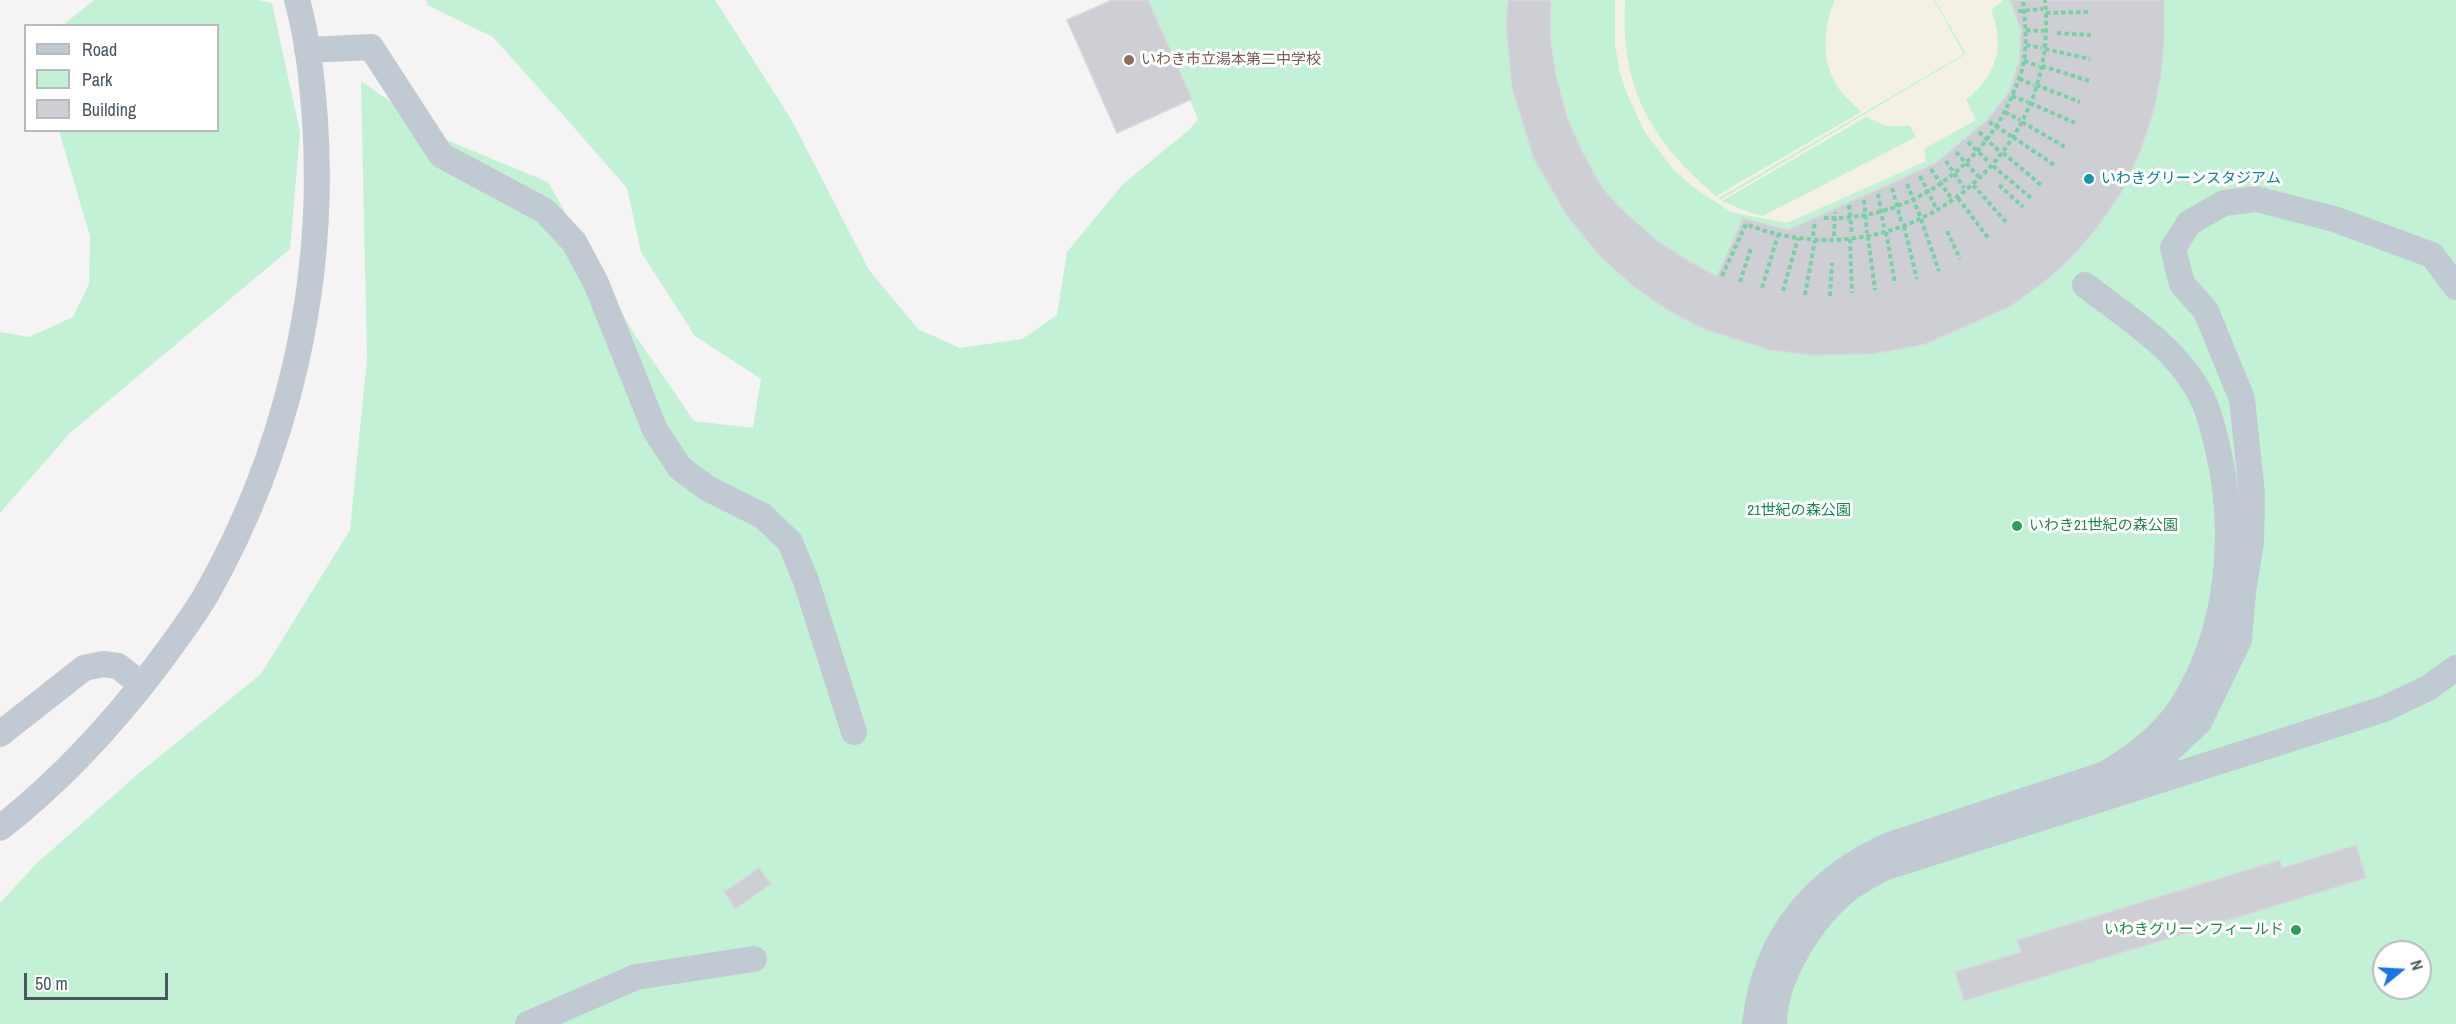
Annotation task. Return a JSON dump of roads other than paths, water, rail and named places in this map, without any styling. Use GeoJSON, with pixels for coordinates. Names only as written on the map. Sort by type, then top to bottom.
{"type":"FeatureCollection","features":[{"type":"Feature","properties":{"kind":"street"},"geometry":{"type":"LineString","coordinates":[[0,828],[62,774],[102,734],[177,639],[205,596],[232,544],[274,441],[299,353],[310,287],[316,219],[317,155],[313,94],[297,0]]}},
{"type":"Feature","properties":{"kind":"street"},"geometry":{"type":"LineString","coordinates":[[307,50],[371,47],[441,155],[545,211],[574,242],[596,283],[656,430],[680,468],[707,488],[763,516],[790,542],[806,580],[854,732]]}},
{"type":"Feature","properties":{"kind":"street"},"geometry":{"type":"LineString","coordinates":[[2087,801],[2160,759],[2199,722],[2239,640],[2243,592],[2251,542],[2252,494],[2248,446],[2242,399],[2206,311],[2182,284],[2173,248],[2189,223],[2224,203],[2256,199],[2334,219],[2432,255],[2456,287]]}},
{"type":"Feature","properties":{"kind":"street"},"geometry":{"type":"LineString","coordinates":[[1755,1024],[1762,981],[1778,947],[1806,902],[1830,880],[1868,854],[1892,843],[2105,774],[2137,755],[2180,710],[2208,656],[2225,587],[2228,535],[2226,492],[2211,420],[2196,386],[2172,353],[2085,285]]}},
{"type":"Feature","properties":{"kind":"street"},"geometry":{"type":"LineString","coordinates":[[0,734],[84,668],[103,664],[118,666],[142,685]]}},
{"type":"Feature","properties":{"kind":"street"},"geometry":{"type":"LineString","coordinates":[[1774,1024],[1780,986],[1788,965],[1814,925],[1850,888],[1882,868],[2087,801],[2384,709],[2428,688],[2456,668]]}},
{"type":"Feature","properties":{"kind":"street"},"geometry":{"type":"LineString","coordinates":[[528,1024],[636,976],[754,959]]}},
{"type":"Feature","properties":{"kind":"place","name":"いわき市立湯本第二中学校"},"geometry":{"type":"Point","coordinates":[1129,60]}},
{"type":"Feature","properties":{"kind":"place","name":"いわきグリーンスタジアム"},"geometry":{"type":"Point","coordinates":[2089,179]}},
{"type":"Feature","properties":{"kind":"place","name":"いわき21世紀の森公園"},"geometry":{"type":"Point","coordinates":[2017,526]}},
{"type":"Feature","properties":{"kind":"place","name":"いわきグリーンフィールド"},"geometry":{"type":"Point","coordinates":[2296,930]}},
{"type":"Feature","properties":{"kind":"park label","name":"21世紀の森公園"},"geometry":{"type":"Point","coordinates":[1799,511]}}]}
